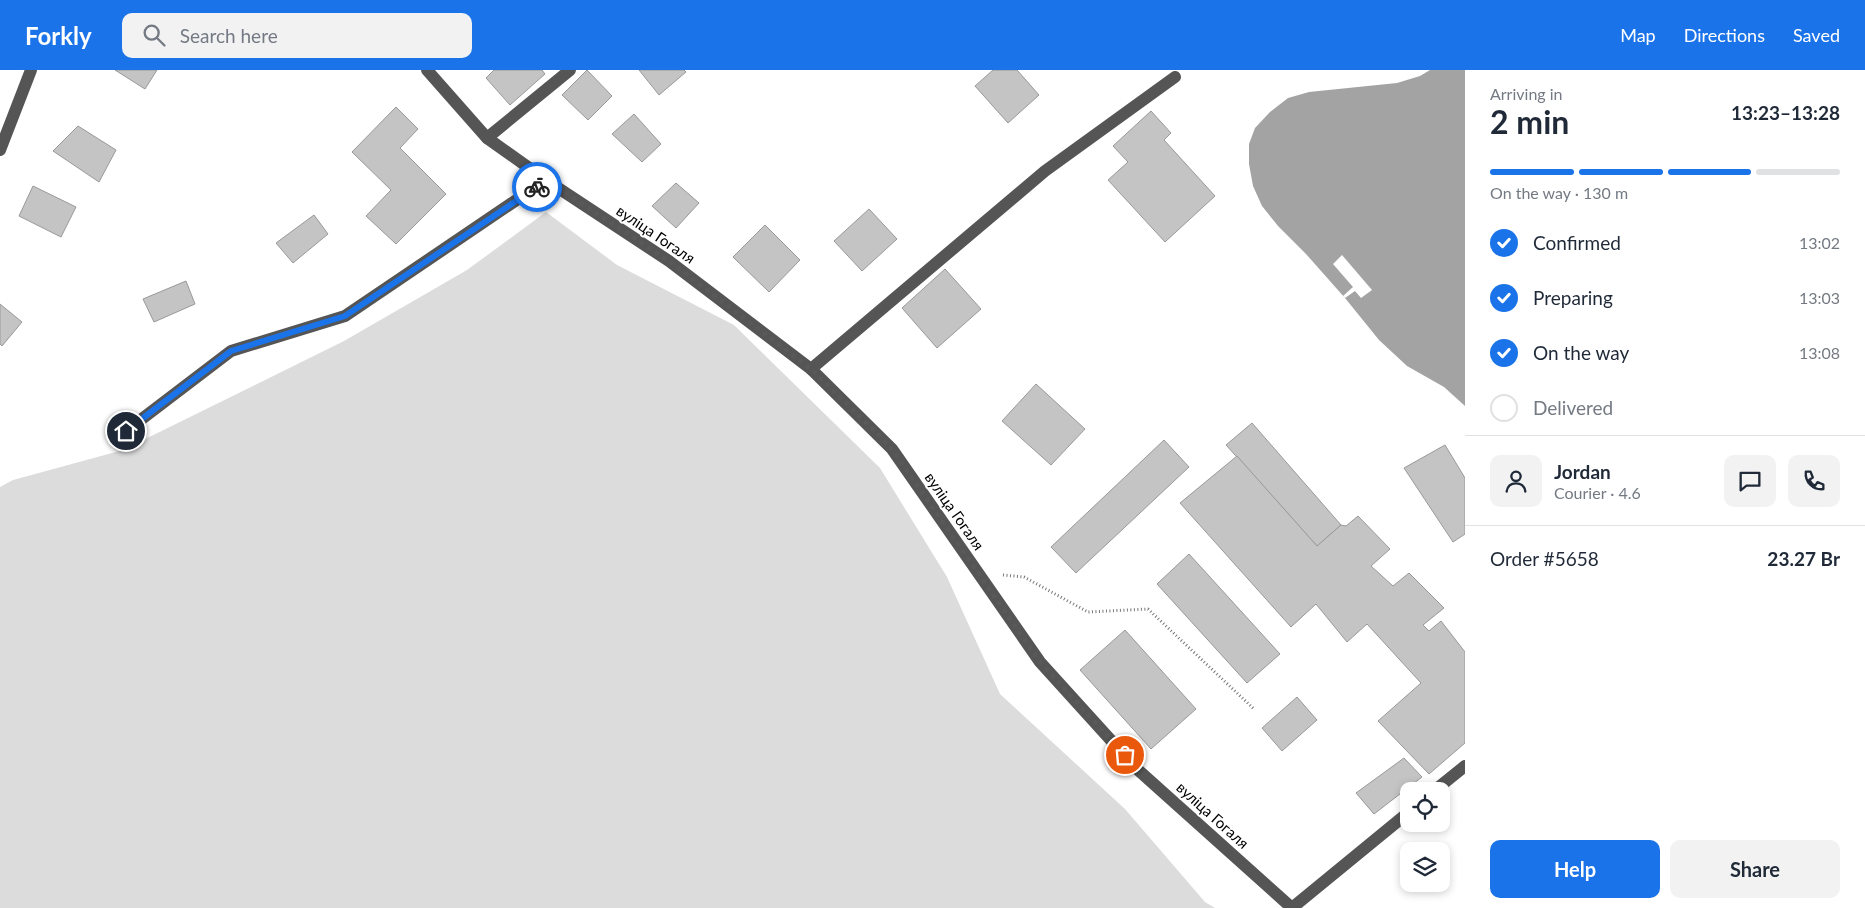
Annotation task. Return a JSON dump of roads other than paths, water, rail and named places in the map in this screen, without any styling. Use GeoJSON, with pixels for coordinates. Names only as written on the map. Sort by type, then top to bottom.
{"type":"FeatureCollection","features":[{"type":"Feature","properties":{"kind":"street"},"geometry":{"type":"LineString","coordinates":[[0,150],[4,127],[31,70]]}},
{"type":"Feature","properties":{"kind":"street","name":"вуліца Гогаля"},"geometry":{"type":"LineString","coordinates":[[427,70],[487,138],[546,180],[669,261],[811,369],[892,449],[1040,662],[1137,769],[1292,908]]}},
{"type":"Feature","properties":{"kind":"street"},"geometry":{"type":"LineString","coordinates":[[487,138],[570,70]]}},
{"type":"Feature","properties":{"kind":"street"},"geometry":{"type":"LineString","coordinates":[[811,369],[1044,171],[1175,77]]}},
{"type":"Feature","properties":{"kind":"street"},"geometry":{"type":"LineString","coordinates":[[126,431],[231,351],[345,316],[546,180]]}},
{"type":"Feature","properties":{"kind":"street"},"geometry":{"type":"LineString","coordinates":[[1445,782],[1465,766]]}},
{"type":"Feature","properties":{"kind":"street"},"geometry":{"type":"LineString","coordinates":[[1292,908],[1400,819]]}}]}
